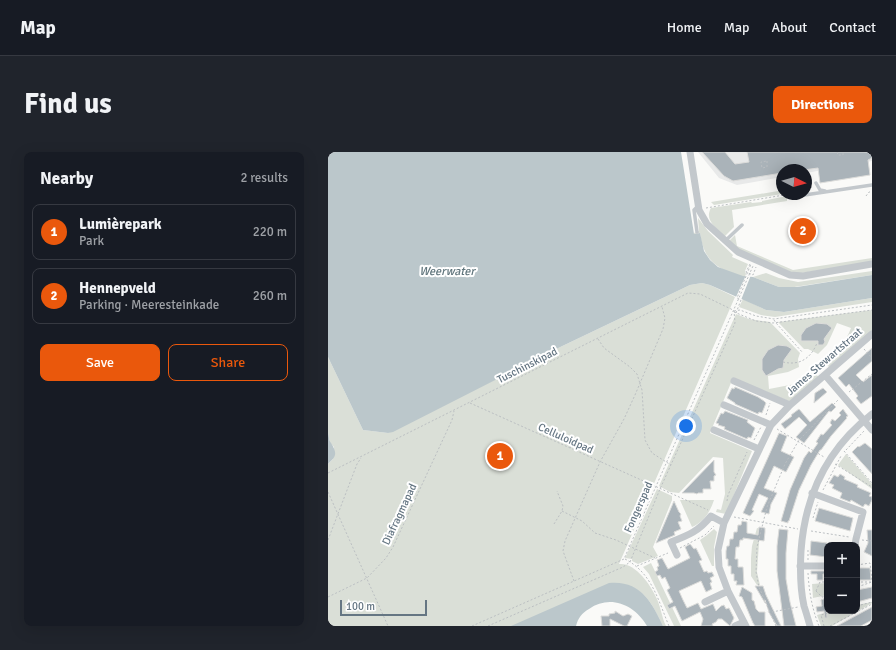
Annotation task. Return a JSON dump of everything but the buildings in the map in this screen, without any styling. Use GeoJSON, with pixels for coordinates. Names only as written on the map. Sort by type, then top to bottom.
{"type":"FeatureCollection","features":[{"type":"Feature","properties":{"kind":"street"},"geometry":{"type":"LineString","coordinates":[[690,152],[702,206],[702,215],[707,224],[725,241],[753,263],[796,276],[872,264]]}},
{"type":"Feature","properties":{"kind":"street","name":"James Stewartstraat"},"geometry":{"type":"LineString","coordinates":[[735,626],[745,624],[728,591],[719,567],[718,550],[724,520],[771,425],[790,406],[872,334]]}},
{"type":"Feature","properties":{"kind":"street"},"geometry":{"type":"LineString","coordinates":[[825,375],[870,428]]}},
{"type":"Feature","properties":{"kind":"street","name":"James Stewartstraat"},"geometry":{"type":"LineString","coordinates":[[734,381],[790,406]]}},
{"type":"Feature","properties":{"kind":"street"},"geometry":{"type":"LineString","coordinates":[[724,405],[771,425]]}},
{"type":"Feature","properties":{"kind":"street"},"geometry":{"type":"LineString","coordinates":[[810,626],[804,606],[801,588],[806,530],[812,493],[833,462],[847,437],[872,414]]}},
{"type":"Feature","properties":{"kind":"street"},"geometry":{"type":"LineString","coordinates":[[714,430],[759,449]]}},
{"type":"Feature","properties":{"kind":"street"},"geometry":{"type":"LineString","coordinates":[[812,493],[863,512],[856,542]]}},
{"type":"Feature","properties":{"kind":"street"},"geometry":{"type":"LineString","coordinates":[[676,552],[672,542],[701,528],[711,516],[724,520]]}},
{"type":"Feature","properties":{"kind":"street"},"geometry":{"type":"LineString","coordinates":[[804,566],[824,566]]}},
{"type":"Feature","properties":{"kind":"street"},"geometry":{"type":"LineString","coordinates":[[705,602],[728,591]]}},
{"type":"Feature","properties":{"kind":"lane"},"geometry":{"type":"LineString","coordinates":[[816,185],[822,191],[828,192]]}},
{"type":"Feature","properties":{"kind":"lane"},"geometry":{"type":"LineString","coordinates":[[812,194],[872,185]]}},
{"type":"Feature","properties":{"kind":"lane"},"geometry":{"type":"LineString","coordinates":[[697,232],[694,210],[702,206]]}},
{"type":"Feature","properties":{"kind":"lane"},"geometry":{"type":"LineString","coordinates":[[725,241],[742,225]]}},
{"type":"Feature","properties":{"kind":"path"},"geometry":{"type":"LineString","coordinates":[[838,152],[838,155],[843,154],[843,152]]}},
{"type":"Feature","properties":{"kind":"path"},"geometry":{"type":"LineString","coordinates":[[812,186],[816,185]]}},
{"type":"Feature","properties":{"kind":"path"},"geometry":{"type":"LineString","coordinates":[[866,196],[869,192],[872,192]]}},
{"type":"Feature","properties":{"kind":"path"},"geometry":{"type":"LineString","coordinates":[[702,206],[776,196]]}},
{"type":"Feature","properties":{"kind":"path"},"geometry":{"type":"LineString","coordinates":[[748,274],[753,263]]}},
{"type":"Feature","properties":{"kind":"path"},"geometry":{"type":"LineString","coordinates":[[748,274],[753,275],[753,263]]}},
{"type":"Feature","properties":{"kind":"path"},"geometry":{"type":"LineString","coordinates":[[748,274],[746,272],[753,263]]}},
{"type":"Feature","properties":{"kind":"path","name":"Fongerspad"},"geometry":{"type":"LineString","coordinates":[[624,559],[734,311],[737,298],[748,274]]}},
{"type":"Feature","properties":{"kind":"path","name":"Tuschinskipad"},"geometry":{"type":"LineString","coordinates":[[328,473],[688,294],[700,294],[736,313],[756,321],[776,323],[872,310]]}},
{"type":"Feature","properties":{"kind":"path"},"geometry":{"type":"LineString","coordinates":[[736,313],[741,300],[737,298]]}},
{"type":"Feature","properties":{"kind":"path"},"geometry":{"type":"LineString","coordinates":[[734,311],[738,310],[774,320],[872,304]]}},
{"type":"Feature","properties":{"kind":"path"},"geometry":{"type":"LineString","coordinates":[[575,581],[563,551],[565,541],[600,462],[624,418],[664,324],[665,318],[662,306]]}},
{"type":"Feature","properties":{"kind":"path","name":"Fongerspad"},"geometry":{"type":"LineString","coordinates":[[630,562],[660,489],[732,330],[734,323],[734,311]]}},
{"type":"Feature","properties":{"kind":"path","name":"James Stewartstraat"},"geometry":{"type":"LineString","coordinates":[[774,320],[803,353]]}},
{"type":"Feature","properties":{"kind":"path"},"geometry":{"type":"LineString","coordinates":[[598,339],[604,348],[637,374],[640,382],[644,412],[645,440],[652,453],[671,465]]}},
{"type":"Feature","properties":{"kind":"path"},"geometry":{"type":"LineString","coordinates":[[784,362],[793,364],[805,360],[813,352],[817,343]]}},
{"type":"Feature","properties":{"kind":"path"},"geometry":{"type":"LineString","coordinates":[[860,344],[872,358]]}},
{"type":"Feature","properties":{"kind":"path"},"geometry":{"type":"LineString","coordinates":[[776,626],[772,612],[760,587],[756,572],[757,547],[767,507],[785,464],[799,440],[843,396],[872,374]]}},
{"type":"Feature","properties":{"kind":"path"},"geometry":{"type":"LineString","coordinates":[[727,503],[728,495],[750,445],[758,434],[772,397]]}},
{"type":"Feature","properties":{"kind":"path","name":"Celluloidpad"},"geometry":{"type":"LineString","coordinates":[[469,403],[713,512]]}},
{"type":"Feature","properties":{"kind":"path","name":"Diafragmapad"},"geometry":{"type":"LineString","coordinates":[[328,597],[367,578],[386,558],[393,547],[449,426],[454,411]]}},
{"type":"Feature","properties":{"kind":"path"},"geometry":{"type":"LineString","coordinates":[[771,425],[799,440],[872,487]]}},
{"type":"Feature","properties":{"kind":"path"},"geometry":{"type":"LineString","coordinates":[[813,520],[820,496],[833,462],[870,428]]}},
{"type":"Feature","properties":{"kind":"path"},"geometry":{"type":"LineString","coordinates":[[570,448],[574,442]]}},
{"type":"Feature","properties":{"kind":"path"},"geometry":{"type":"LineString","coordinates":[[844,451],[872,483]]}},
{"type":"Feature","properties":{"kind":"path"},"geometry":{"type":"LineString","coordinates":[[328,540],[357,464],[362,457]]}},
{"type":"Feature","properties":{"kind":"path"},"geometry":{"type":"LineString","coordinates":[[554,524],[562,511],[563,506],[557,491]]}},
{"type":"Feature","properties":{"kind":"path"},"geometry":{"type":"LineString","coordinates":[[328,492],[388,626]]}},
{"type":"Feature","properties":{"kind":"path"},"geometry":{"type":"LineString","coordinates":[[562,511],[582,520],[595,533],[630,546],[656,558]]}},
{"type":"Feature","properties":{"kind":"path"},"geometry":{"type":"LineString","coordinates":[[637,566],[676,552],[705,535],[724,520],[763,522],[806,530],[856,542],[872,541]]}},
{"type":"Feature","properties":{"kind":"path"},"geometry":{"type":"LineString","coordinates":[[806,530],[810,528]]}},
{"type":"Feature","properties":{"kind":"path"},"geometry":{"type":"LineString","coordinates":[[808,545],[804,566],[813,608],[819,626]]}},
{"type":"Feature","properties":{"kind":"path"},"geometry":{"type":"LineString","coordinates":[[472,626],[624,559],[637,566],[647,578],[659,599],[670,626]]}},
{"type":"Feature","properties":{"kind":"path"},"geometry":{"type":"LineString","coordinates":[[488,626],[630,562]]}},
{"type":"Feature","properties":{"kind":"path"},"geometry":{"type":"LineString","coordinates":[[860,565],[870,563],[872,581]]}},
{"type":"Feature","properties":{"kind":"path"},"geometry":{"type":"LineString","coordinates":[[824,582],[820,582],[816,591],[822,597],[824,597]]}},
{"type":"Feature","properties":{"kind":"path"},"geometry":{"type":"LineString","coordinates":[[860,582],[872,582],[860,586]]}},
{"type":"Feature","properties":{"kind":"path"},"geometry":{"type":"LineString","coordinates":[[860,605],[872,603]]}},
{"type":"Feature","properties":{"kind":"path"},"geometry":{"type":"LineString","coordinates":[[830,626],[872,603]]}},
{"type":"Feature","properties":{"kind":"path"},"geometry":{"type":"LineString","coordinates":[[772,612],[804,606]]}},
{"type":"Feature","properties":{"kind":"path"},"geometry":{"type":"LineString","coordinates":[[824,626],[821,615],[825,614]]}},
{"type":"Feature","properties":{"kind":"shaded area"},"geometry":{"type":"Polygon","coordinates":[[[698,152],[872,152],[872,161],[812,172],[812,164],[776,164],[776,178],[737,185],[719,178],[698,152]]]}},
{"type":"Feature","properties":{"kind":"shaded area"},"geometry":{"type":"Polygon","coordinates":[[[776,191],[776,195],[714,205],[711,202],[776,191]]]}},
{"type":"Feature","properties":{"kind":"shaded area"},"geometry":{"type":"Polygon","coordinates":[[[776,198],[776,200],[787,200],[732,210],[734,227],[725,236],[712,224],[710,220],[709,212],[711,208],[776,198]]]}},
{"type":"Feature","properties":{"kind":"shaded area"},"geometry":{"type":"Polygon","coordinates":[[[698,218],[708,231],[733,255],[732,257],[748,264],[745,271],[745,277],[720,268],[709,258],[702,243],[700,233],[694,234],[699,231],[698,218]]]}},
{"type":"Feature","properties":{"kind":"shaded area"},"geometry":{"type":"Polygon","coordinates":[[[735,235],[737,246],[793,270],[872,258],[872,262],[795,274],[740,250],[730,242],[735,235]]]}},
{"type":"Feature","properties":{"kind":"shaded area"},"geometry":{"type":"Polygon","coordinates":[[[872,271],[872,275],[788,288],[779,287],[753,277],[766,273],[779,278],[798,282],[872,271]]]}},
{"type":"Feature","properties":{"kind":"shaded area"},"geometry":{"type":"Polygon","coordinates":[[[702,283],[710,285],[735,297],[619,564],[625,564],[631,567],[647,581],[660,606],[666,626],[663,626],[650,602],[639,591],[623,584],[613,583],[513,626],[328,626],[328,464],[333,459],[334,447],[330,443],[328,433],[328,357],[363,430],[388,433],[554,350],[690,285],[702,283]]]}},
{"type":"Feature","properties":{"kind":"shaded area"},"geometry":{"type":"Polygon","coordinates":[[[872,298],[872,302],[775,317],[761,315],[739,307],[743,299],[766,310],[784,312],[872,298]]]}},
{"type":"Feature","properties":{"kind":"shaded area"},"geometry":{"type":"Polygon","coordinates":[[[872,310],[872,332],[829,367],[825,363],[841,347],[851,328],[837,323],[827,345],[818,354],[808,349],[804,349],[778,322],[872,310]]]}},
{"type":"Feature","properties":{"kind":"shaded area"},"geometry":{"type":"Polygon","coordinates":[[[736,314],[749,319],[770,322],[800,353],[798,359],[799,367],[788,372],[768,376],[769,389],[800,383],[811,373],[814,373],[819,377],[791,402],[733,378],[710,433],[752,451],[726,514],[716,512],[717,509],[721,510],[725,494],[723,458],[713,457],[679,493],[670,492],[659,486],[736,314]]]}},
{"type":"Feature","properties":{"kind":"shaded area"},"geometry":{"type":"Polygon","coordinates":[[[846,454],[872,484],[872,489],[838,465],[846,454]]]}},
{"type":"Feature","properties":{"kind":"shaded area"},"geometry":{"type":"Polygon","coordinates":[[[657,489],[672,496],[672,500],[653,547],[658,556],[638,564],[632,561],[632,559],[625,558],[657,489]]]}},
{"type":"Feature","properties":{"kind":"shaded area"},"geometry":{"type":"Polygon","coordinates":[[[680,500],[714,500],[711,509],[706,516],[692,527],[680,500]]]}},
{"type":"Feature","properties":{"kind":"shaded area"},"geometry":{"type":"Polygon","coordinates":[[[757,528],[760,529],[757,572],[760,585],[757,585],[751,576],[752,546],[757,528]]]}},
{"type":"Feature","properties":{"kind":"shaded area"},"geometry":{"type":"Polygon","coordinates":[[[714,529],[717,532],[714,547],[714,566],[712,566],[700,540],[714,529]]]}},
{"type":"Feature","properties":{"kind":"shaded area"},"geometry":{"type":"Polygon","coordinates":[[[651,563],[681,626],[674,626],[649,574],[643,567],[651,563]]]}},
{"type":"Feature","properties":{"kind":"shaded area"},"geometry":{"type":"Polygon","coordinates":[[[824,583],[824,596],[813,598],[812,584],[824,583]]]}},
{"type":"Feature","properties":{"kind":"shaded area"},"geometry":{"type":"Polygon","coordinates":[[[872,602],[860,610],[860,604],[872,602]]]}},
{"type":"Feature","properties":{"kind":"shaded area"},"geometry":{"type":"Polygon","coordinates":[[[824,613],[853,614],[832,626],[821,626],[817,615],[824,613]]]}},
{"type":"Feature","properties":{"kind":"water","name":"Weerwater"},"geometry":{"type":"Polygon","coordinates":[[[328,152],[681,152],[694,234],[700,233],[704,251],[710,260],[718,267],[743,276],[753,277],[779,287],[797,287],[872,275],[872,298],[784,312],[766,310],[710,285],[702,283],[690,285],[554,350],[393,432],[388,433],[363,430],[328,357],[328,152]]]}},
{"type":"Feature","properties":{"kind":"water"},"geometry":{"type":"Polygon","coordinates":[[[328,433],[335,454],[333,459],[328,464],[328,433]]]}},
{"type":"Feature","properties":{"kind":"water"},"geometry":{"type":"Polygon","coordinates":[[[609,583],[629,585],[644,594],[663,626],[647,626],[636,612],[629,607],[613,602],[605,602],[582,614],[576,626],[511,626],[609,583]]]}},
{"type":"Feature","properties":{"kind":"pier"},"geometry":{"type":"Polygon","coordinates":[[[746,275],[751,275],[741,300],[736,297],[746,275]]]}},
{"type":"Feature","properties":{"kind":"place","name":"Hennepveld"},"geometry":{"type":"Point","coordinates":[803,231]}},
{"type":"Feature","properties":{"kind":"place","name":"Lumièrepark"},"geometry":{"type":"Point","coordinates":[500,456]}}]}
